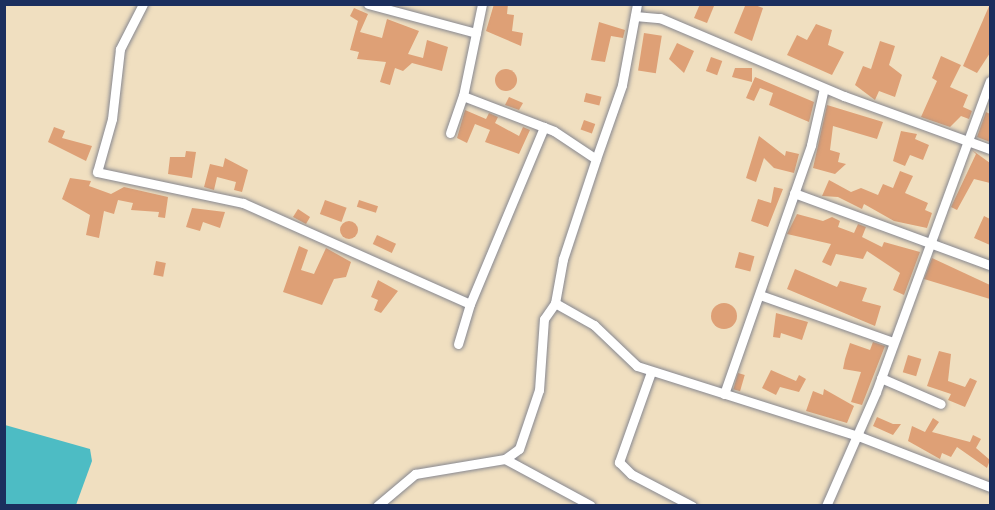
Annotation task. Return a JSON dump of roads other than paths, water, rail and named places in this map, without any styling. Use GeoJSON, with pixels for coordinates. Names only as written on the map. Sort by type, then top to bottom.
{"type":"FeatureCollection","features":[{"type":"Feature","properties":{"kind":"street"},"geometry":{"type":"LineString","coordinates":[[143,4],[120,49],[112,119],[97,172],[234,200],[470,304]]}},
{"type":"Feature","properties":{"kind":"street"},"geometry":{"type":"LineString","coordinates":[[368,4],[476,33]]}},
{"type":"Feature","properties":{"kind":"street"},"geometry":{"type":"LineString","coordinates":[[450,133],[464,96],[482,4]]}},
{"type":"Feature","properties":{"kind":"street"},"geometry":{"type":"LineString","coordinates":[[377,506],[415,474],[505,459],[515,454],[527,430],[542,368],[544,319],[555,303],[563,259],[621,85],[637,4]]}},
{"type":"Feature","properties":{"kind":"street"},"geometry":{"type":"LineString","coordinates":[[635,16],[660,18],[824,88],[990,149]]}},
{"type":"Feature","properties":{"kind":"street"},"geometry":{"type":"LineString","coordinates":[[826,506],[881,378],[928,243],[990,81]]}},
{"type":"Feature","properties":{"kind":"street"},"geometry":{"type":"LineString","coordinates":[[724,394],[794,194],[824,88]]}},
{"type":"Feature","properties":{"kind":"street"},"geometry":{"type":"LineString","coordinates":[[464,96],[544,127],[596,159]]}},
{"type":"Feature","properties":{"kind":"street"},"geometry":{"type":"LineString","coordinates":[[458,344],[470,304],[544,127]]}},
{"type":"Feature","properties":{"kind":"street"},"geometry":{"type":"LineString","coordinates":[[794,194],[990,265]]}},
{"type":"Feature","properties":{"kind":"street"},"geometry":{"type":"LineString","coordinates":[[760,295],[893,342]]}},
{"type":"Feature","properties":{"kind":"street"},"geometry":{"type":"LineString","coordinates":[[555,303],[594,325],[619,354],[651,372],[856,436],[990,487]]}},
{"type":"Feature","properties":{"kind":"street"},"geometry":{"type":"LineString","coordinates":[[651,372],[619,462],[631,474],[692,506]]}},
{"type":"Feature","properties":{"kind":"street"},"geometry":{"type":"LineString","coordinates":[[881,378],[941,404]]}},
{"type":"Feature","properties":{"kind":"street"},"geometry":{"type":"LineString","coordinates":[[505,459],[590,505]]}},
{"type":"Feature","properties":{"kind":"water"},"geometry":{"type":"Polygon","coordinates":[[[5,425],[90,449],[92,461],[76,505],[5,505],[5,425]]]}}]}
